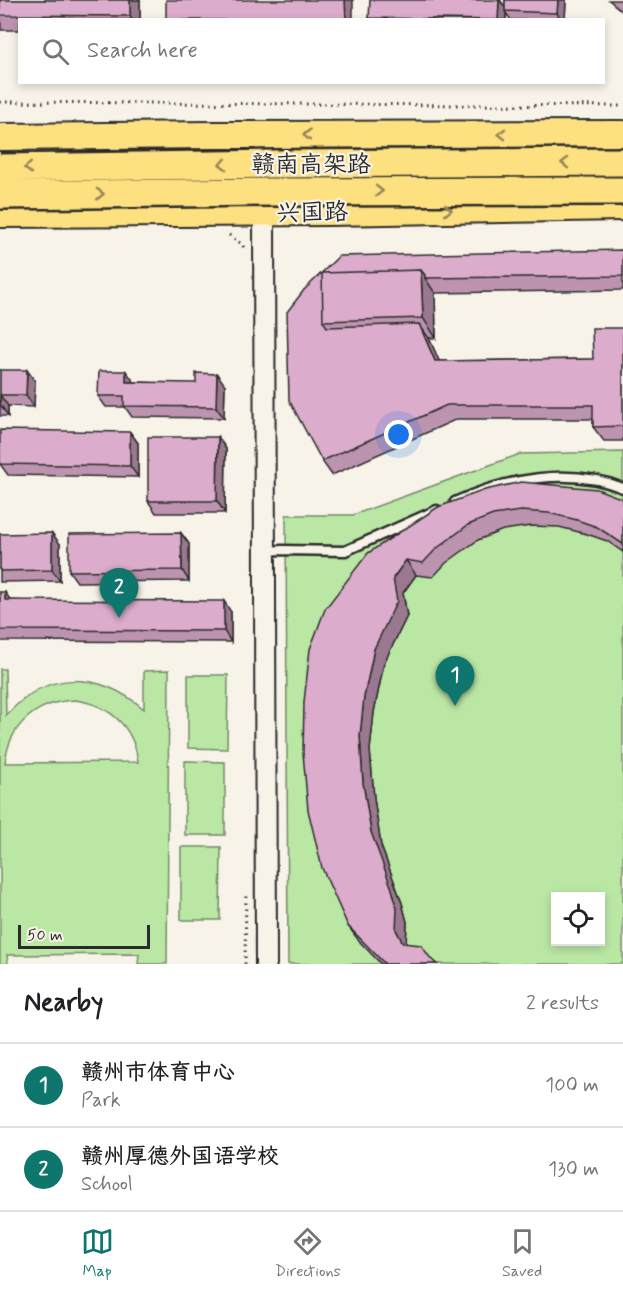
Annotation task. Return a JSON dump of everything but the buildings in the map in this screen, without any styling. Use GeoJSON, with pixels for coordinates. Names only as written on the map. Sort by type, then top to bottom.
{"type":"FeatureCollection","features":[{"type":"Feature","properties":{"kind":"highway","name":"赣南高架路"},"geometry":{"type":"LineString","coordinates":[[0,168],[623,162]]}},
{"type":"Feature","properties":{"kind":"highway","name":"赣南高架路"},"geometry":{"type":"LineString","coordinates":[[0,195],[623,191]]}},
{"type":"Feature","properties":{"kind":"main road"},"geometry":{"type":"LineString","coordinates":[[0,137],[623,134]]}},
{"type":"Feature","properties":{"kind":"main road","name":"兴国路"},"geometry":{"type":"LineString","coordinates":[[0,214],[264,213],[623,207]]}},
{"type":"Feature","properties":{"kind":"street"},"geometry":{"type":"LineString","coordinates":[[266,135],[264,213],[266,964]]}},
{"type":"Feature","properties":{"kind":"lane"},"geometry":{"type":"LineString","coordinates":[[266,551],[345,551],[474,493],[537,478],[580,478],[623,488]]}},
{"type":"Feature","properties":{"kind":"path"},"geometry":{"type":"LineString","coordinates":[[0,102],[623,106]]}},
{"type":"Feature","properties":{"kind":"path"},"geometry":{"type":"LineString","coordinates":[[224,234],[232,236],[243,244],[245,254]]}},
{"type":"Feature","properties":{"kind":"green space"},"geometry":{"type":"Polygon","coordinates":[[[623,452],[623,964],[288,964],[286,515],[353,515],[520,454],[623,452]]]}},
{"type":"Feature","properties":{"kind":"green space"},"geometry":{"type":"Polygon","coordinates":[[[0,669],[5,669],[6,716],[38,690],[55,683],[73,681],[91,682],[109,687],[127,696],[144,709],[144,671],[169,670],[167,964],[138,964],[139,954],[7,955],[8,964],[0,964],[0,669]],[[76,700],[62,701],[38,710],[28,717],[12,737],[5,763],[138,762],[136,749],[126,728],[110,713],[76,700]]]}},
{"type":"Feature","properties":{"kind":"green space"},"geometry":{"type":"Polygon","coordinates":[[[188,675],[228,675],[227,749],[188,748],[188,675]]]}},
{"type":"Feature","properties":{"kind":"green space"},"geometry":{"type":"Polygon","coordinates":[[[185,761],[225,762],[225,835],[185,835],[185,761]]]}},
{"type":"Feature","properties":{"kind":"green space"},"geometry":{"type":"Polygon","coordinates":[[[181,847],[221,847],[220,920],[181,920],[181,847]]]}},
{"type":"Feature","properties":{"kind":"place","name":"赣州厚德外国语学校"},"geometry":{"type":"Point","coordinates":[119,618]}},
{"type":"Feature","properties":{"kind":"place","name":"赣州市体育中心"},"geometry":{"type":"Point","coordinates":[455,706]}}]}
